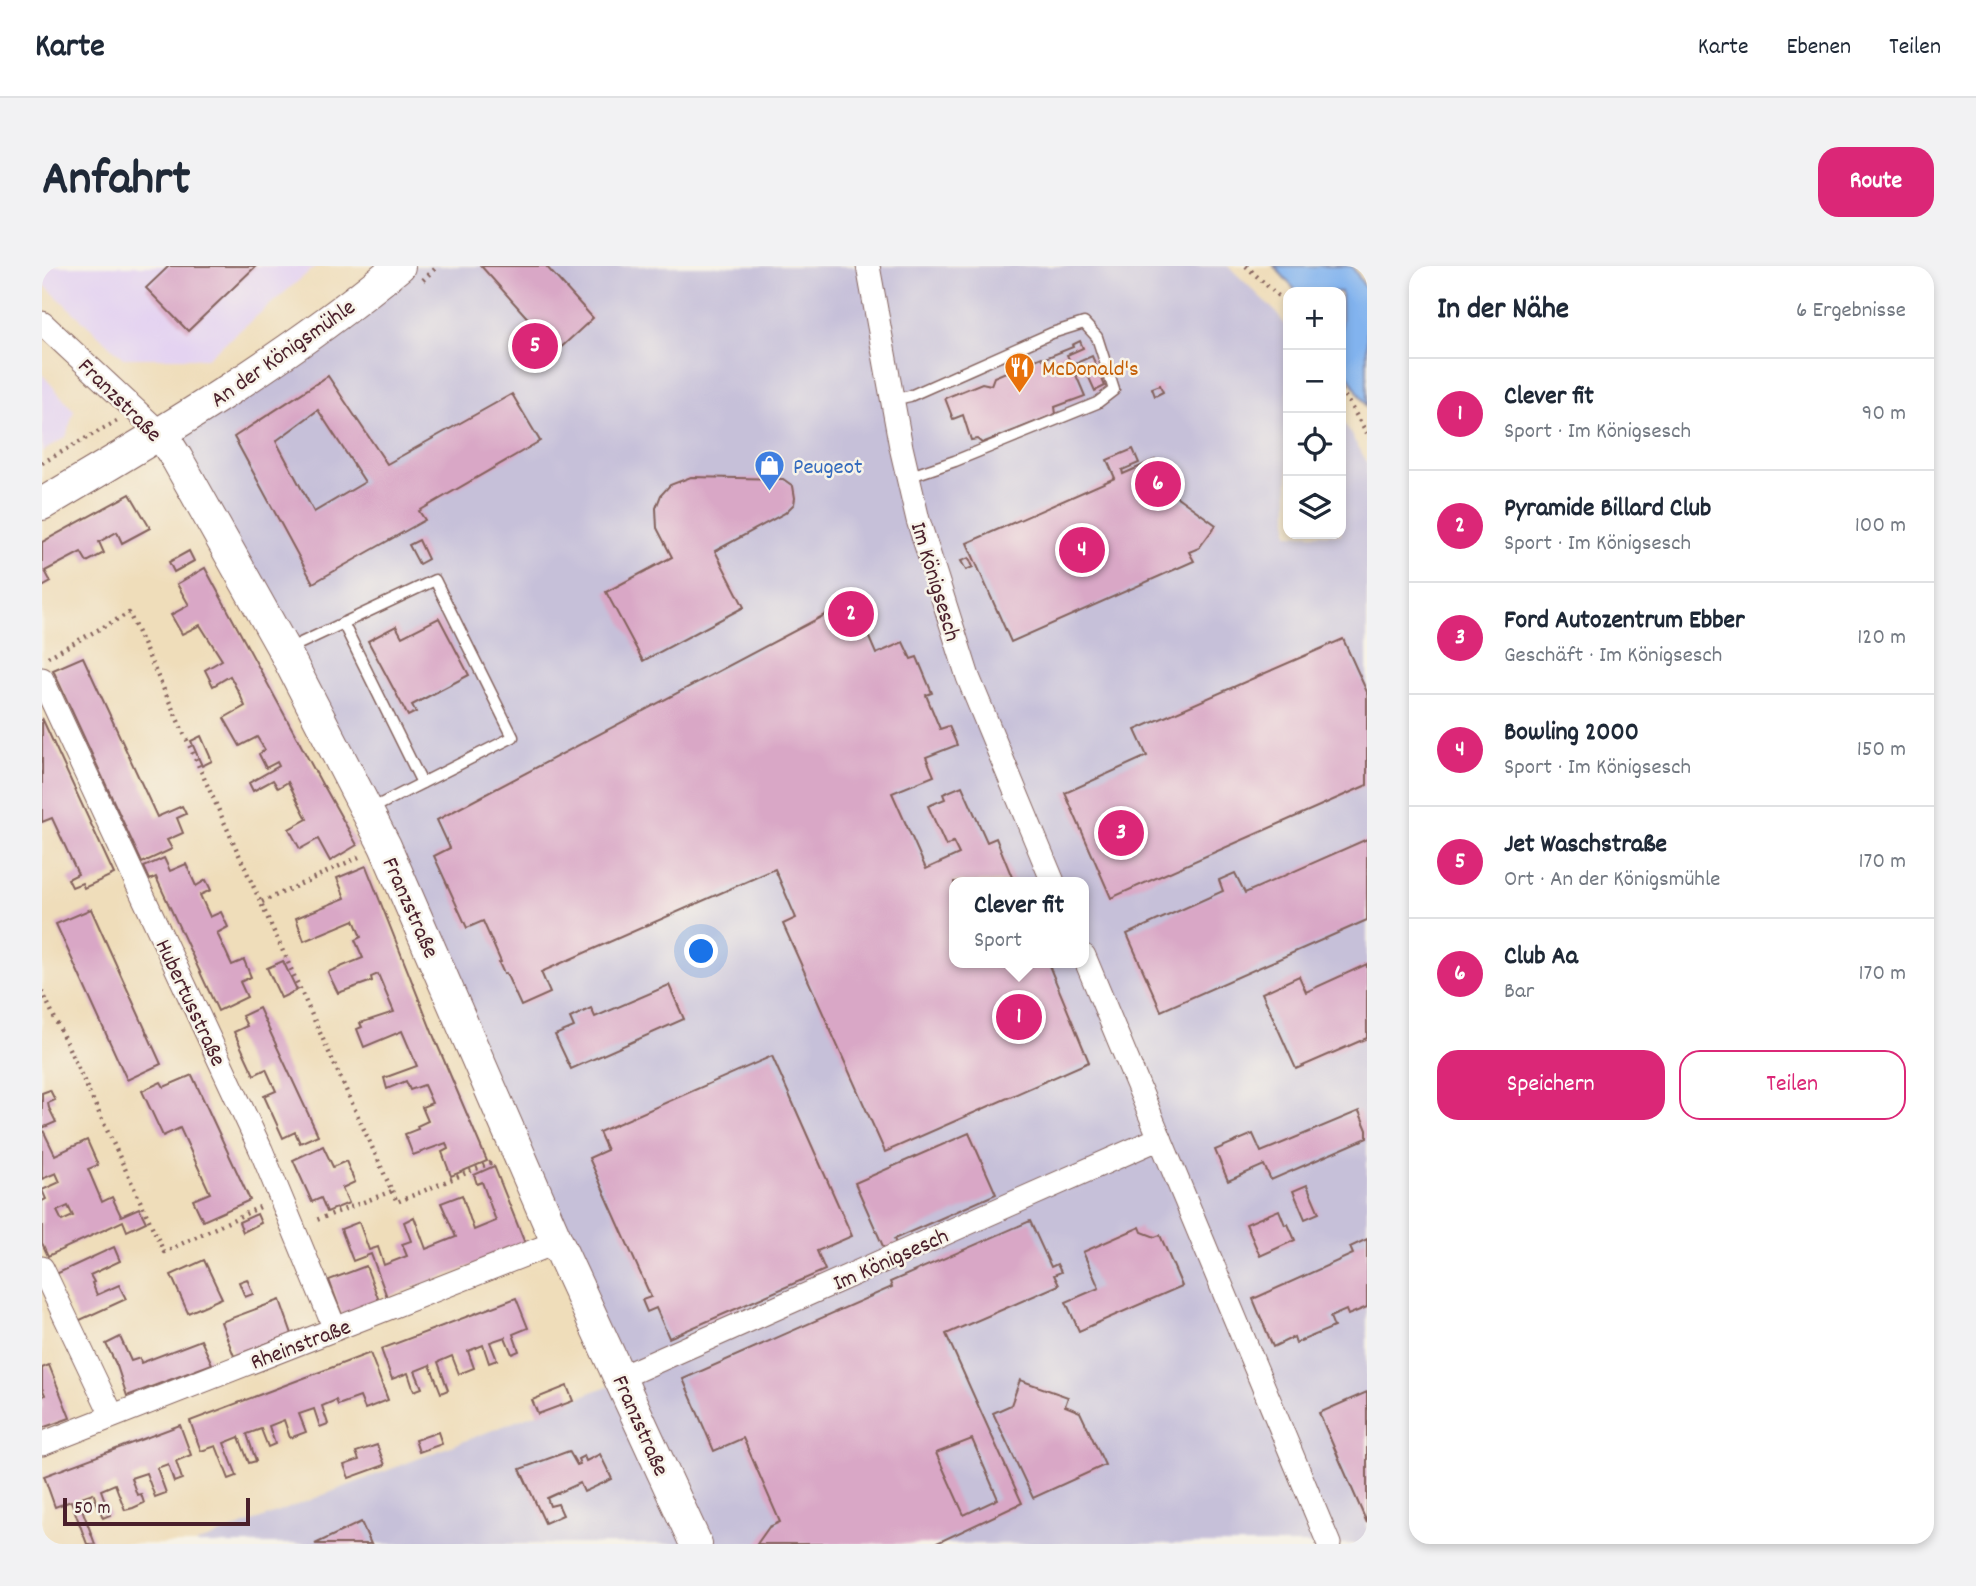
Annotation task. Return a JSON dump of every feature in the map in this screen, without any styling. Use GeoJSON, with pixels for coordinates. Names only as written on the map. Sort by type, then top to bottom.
{"type":"FeatureCollection","features":[{"type":"Feature","properties":{"kind":"street","name":"An der Königsmühle"},"geometry":{"type":"LineString","coordinates":[[42,504],[161,434],[281,356],[340,314],[399,266]]}},
{"type":"Feature","properties":{"kind":"street","name":"Im Königsesch"},"geometry":{"type":"LineString","coordinates":[[868,266],[892,400],[918,520],[968,677],[1051,877]]}},
{"type":"Feature","properties":{"kind":"street","name":"Franzstraße"},"geometry":{"type":"LineString","coordinates":[[42,323],[161,434],[284,650],[385,846],[557,1242],[696,1544]]}},
{"type":"Feature","properties":{"kind":"street","name":"Hubertusstraße"},"geometry":{"type":"LineString","coordinates":[[42,679],[261,1150],[335,1329]]}},
{"type":"Feature","properties":{"kind":"street"},"geometry":{"type":"LineString","coordinates":[[1089,968],[1329,1544]]}},
{"type":"Feature","properties":{"kind":"street","name":"Im Königsesch"},"geometry":{"type":"LineString","coordinates":[[621,1377],[1160,1138]]}},
{"type":"Feature","properties":{"kind":"street","name":"Rheinstraße"},"geometry":{"type":"LineString","coordinates":[[42,1444],[557,1242]]}},
{"type":"Feature","properties":{"kind":"street"},"geometry":{"type":"LineString","coordinates":[[42,1268],[112,1415]]}},
{"type":"Feature","properties":{"kind":"lane"},"geometry":{"type":"LineString","coordinates":[[892,400],[910,396],[1052,333],[1084,323],[1097,337],[1114,390],[1097,403],[955,461],[908,477]]}},
{"type":"Feature","properties":{"kind":"lane"},"geometry":{"type":"LineString","coordinates":[[284,650],[435,580],[513,737],[367,811]]}},
{"type":"Feature","properties":{"kind":"lane"},"geometry":{"type":"LineString","coordinates":[[343,623],[422,783]]}},
{"type":"Feature","properties":{"kind":"path"},"geometry":{"type":"LineString","coordinates":[[1246,266],[1283,300]]}},
{"type":"Feature","properties":{"kind":"path"},"geometry":{"type":"LineString","coordinates":[[1346,398],[1367,433]]}},
{"type":"Feature","properties":{"kind":"path"},"geometry":{"type":"LineString","coordinates":[[42,660],[129,613],[397,1202],[518,1151]]}},
{"type":"Feature","properties":{"kind":"path"},"geometry":{"type":"LineString","coordinates":[[262,902],[385,846]]}},
{"type":"Feature","properties":{"kind":"path"},"geometry":{"type":"LineString","coordinates":[[42,991],[164,1252],[281,1198]]}},
{"type":"Feature","properties":{"kind":"path"},"geometry":{"type":"LineString","coordinates":[[293,1228],[392,1191]]}},
{"type":"Feature","properties":{"kind":"shaded area"},"geometry":{"type":"Polygon","coordinates":[[[42,266],[316,266],[207,358],[123,358],[42,283],[42,266]]]}},
{"type":"Feature","properties":{"kind":"shaded area"},"geometry":{"type":"Polygon","coordinates":[[[407,266],[1228,266],[1278,314],[1283,322],[1283,539],[1346,539],[1346,426],[1367,462],[1367,1544],[195,1544],[626,1379],[176,437],[407,266]]]}},
{"type":"Feature","properties":{"kind":"shaded area"},"geometry":{"type":"Polygon","coordinates":[[[42,374],[74,411],[66,437],[42,452],[42,374]]]}},
{"type":"Feature","properties":{"kind":"water"},"geometry":{"type":"Polygon","coordinates":[[[1274,266],[1352,266],[1367,290],[1367,407],[1346,372],[1346,287],[1293,287],[1274,266]]]}},
{"type":"Feature","properties":{"kind":"building"},"geometry":{"type":"Polygon","coordinates":[[[169,266],[256,266],[188,331],[146,288],[169,266]]]}},
{"type":"Feature","properties":{"kind":"building"},"geometry":{"type":"Polygon","coordinates":[[[481,266],[546,266],[593,318],[543,364],[539,359],[532,364],[512,342],[532,323],[481,266]]]}},
{"type":"Feature","properties":{"kind":"building","name":"McDonald's"},"geometry":{"type":"Polygon","coordinates":[[[1080,341],[1083,348],[1067,355],[1072,365],[1092,356],[1105,386],[1095,391],[1086,371],[1076,375],[1085,396],[1055,407],[1056,414],[982,443],[977,439],[971,440],[963,415],[953,419],[945,398],[982,383],[991,385],[994,377],[1073,347],[1072,345],[1080,341]]]}},
{"type":"Feature","properties":{"kind":"building"},"geometry":{"type":"Polygon","coordinates":[[[328,376],[387,464],[512,394],[540,441],[419,511],[425,520],[313,583],[234,437],[328,376]],[[318,410],[276,441],[314,512],[365,482],[318,410]]]}},
{"type":"Feature","properties":{"kind":"building"},"geometry":{"type":"Polygon","coordinates":[[[1160,385],[1163,392],[1155,396],[1152,388],[1160,385]]]}},
{"type":"Feature","properties":{"kind":"building"},"geometry":{"type":"Polygon","coordinates":[[[1133,449],[1139,463],[1122,470],[1123,474],[1155,460],[1179,477],[1169,491],[1216,525],[1199,548],[1189,552],[1194,561],[1011,642],[967,543],[1115,478],[1107,460],[1133,449]]]}},
{"type":"Feature","properties":{"kind":"building"},"geometry":{"type":"Polygon","coordinates":[[[691,477],[783,479],[793,486],[794,504],[785,513],[715,551],[744,607],[643,661],[606,592],[672,557],[657,528],[656,508],[661,495],[670,485],[691,477]]]}},
{"type":"Feature","properties":{"kind":"building"},"geometry":{"type":"Polygon","coordinates":[[[130,494],[150,528],[122,543],[117,532],[99,542],[104,553],[87,562],[81,552],[45,571],[51,582],[42,587],[42,542],[130,494]]]}},
{"type":"Feature","properties":{"kind":"building"},"geometry":{"type":"Polygon","coordinates":[[[419,540],[428,559],[419,564],[409,545],[419,540]]]}},
{"type":"Feature","properties":{"kind":"building"},"geometry":{"type":"Polygon","coordinates":[[[189,551],[194,561],[174,572],[169,562],[189,551]]]}},
{"type":"Feature","properties":{"kind":"building"},"geometry":{"type":"Polygon","coordinates":[[[969,558],[973,567],[966,570],[961,561],[969,558]]]}},
{"type":"Feature","properties":{"kind":"building"},"geometry":{"type":"Polygon","coordinates":[[[205,568],[357,845],[330,861],[318,839],[300,849],[289,829],[307,819],[288,782],[278,788],[273,780],[253,791],[249,783],[279,766],[277,762],[266,768],[259,754],[265,750],[257,737],[240,746],[224,718],[245,706],[240,695],[230,676],[213,686],[205,670],[222,660],[200,625],[182,634],[171,615],[189,605],[177,584],[205,568]]]}},
{"type":"Feature","properties":{"kind":"building"},"geometry":{"type":"Polygon","coordinates":[[[853,600],[876,654],[903,642],[911,659],[917,657],[932,693],[926,695],[940,729],[949,726],[957,745],[926,757],[934,776],[892,793],[926,869],[959,854],[953,842],[946,846],[928,806],[945,799],[943,794],[962,786],[987,842],[996,838],[1012,877],[949,877],[949,968],[1050,968],[1089,1062],[885,1152],[783,924],[796,918],[775,869],[541,972],[550,993],[521,1006],[499,963],[501,962],[483,921],[467,928],[434,856],[450,848],[437,820],[853,600]]]}},
{"type":"Feature","properties":{"kind":"building"},"geometry":{"type":"Polygon","coordinates":[[[439,618],[469,675],[412,705],[416,712],[408,716],[368,641],[396,626],[402,637],[439,618]]]}},
{"type":"Feature","properties":{"kind":"building"},"geometry":{"type":"Polygon","coordinates":[[[1343,639],[1367,692],[1367,785],[1111,898],[1065,793],[1147,756],[1135,730],[1343,639]]]}},
{"type":"Feature","properties":{"kind":"building"},"geometry":{"type":"Polygon","coordinates":[[[83,657],[157,817],[182,806],[186,814],[177,818],[183,833],[167,840],[172,849],[142,863],[53,670],[83,657]]]}},
{"type":"Feature","properties":{"kind":"building"},"geometry":{"type":"Polygon","coordinates":[[[42,718],[114,874],[84,888],[82,883],[72,887],[68,879],[78,874],[52,818],[42,822],[42,718]]]}},
{"type":"Feature","properties":{"kind":"building"},"geometry":{"type":"Polygon","coordinates":[[[201,736],[212,761],[202,766],[191,741],[201,736]]]}},
{"type":"Feature","properties":{"kind":"building"},"geometry":{"type":"Polygon","coordinates":[[[1367,839],[1367,920],[1161,1011],[1127,934],[1223,891],[1219,880],[1235,873],[1245,893],[1367,839]]]}},
{"type":"Feature","properties":{"kind":"building"},"geometry":{"type":"Polygon","coordinates":[[[164,858],[170,871],[186,864],[196,886],[206,880],[211,890],[200,895],[210,917],[221,912],[228,927],[217,933],[232,965],[244,960],[251,977],[240,982],[247,997],[218,1011],[156,877],[150,880],[144,867],[164,858]]]}},
{"type":"Feature","properties":{"kind":"building"},"geometry":{"type":"Polygon","coordinates":[[[366,866],[487,1161],[451,1176],[442,1152],[448,1149],[446,1143],[413,1155],[405,1134],[428,1121],[422,1107],[432,1103],[424,1085],[410,1090],[406,1081],[387,1089],[384,1078],[417,1066],[402,1031],[364,1047],[357,1029],[362,1027],[360,1023],[394,1012],[378,974],[371,977],[372,981],[338,993],[328,972],[363,958],[355,940],[361,937],[354,920],[304,941],[296,918],[345,898],[337,878],[366,866]]]}},
{"type":"Feature","properties":{"kind":"building"},"geometry":{"type":"Polygon","coordinates":[[[91,909],[161,1064],[127,1080],[56,924],[91,909]]]}},
{"type":"Feature","properties":{"kind":"building"},"geometry":{"type":"Polygon","coordinates":[[[283,961],[297,990],[281,998],[267,968],[283,961]]]}},
{"type":"Feature","properties":{"kind":"building"},"geometry":{"type":"Polygon","coordinates":[[[1367,964],[1367,1038],[1296,1069],[1262,993],[1299,976],[1306,992],[1367,964]]]}},
{"type":"Feature","properties":{"kind":"building"},"geometry":{"type":"Polygon","coordinates":[[[669,985],[684,1019],[571,1069],[555,1035],[574,1027],[570,1018],[591,1008],[595,1017],[669,985]]]}},
{"type":"Feature","properties":{"kind":"building"},"geometry":{"type":"Polygon","coordinates":[[[259,1008],[318,1135],[300,1143],[295,1132],[283,1138],[264,1096],[276,1091],[266,1069],[254,1075],[234,1032],[247,1026],[242,1016],[259,1008]]]}},
{"type":"Feature","properties":{"kind":"building"},"geometry":{"type":"Polygon","coordinates":[[[772,1056],[852,1236],[817,1251],[825,1270],[669,1338],[656,1308],[647,1312],[642,1300],[651,1297],[589,1158],[607,1150],[599,1132],[772,1056]]]}},
{"type":"Feature","properties":{"kind":"building"},"geometry":{"type":"Polygon","coordinates":[[[192,1075],[250,1200],[203,1221],[193,1200],[210,1193],[180,1128],[163,1136],[142,1091],[161,1082],[164,1087],[192,1075]]]}},
{"type":"Feature","properties":{"kind":"building"},"geometry":{"type":"Polygon","coordinates":[[[50,1090],[55,1100],[48,1103],[56,1122],[42,1128],[42,1093],[50,1090]]]}},
{"type":"Feature","properties":{"kind":"building"},"geometry":{"type":"Polygon","coordinates":[[[1359,1111],[1367,1130],[1367,1138],[1271,1180],[1264,1165],[1228,1181],[1215,1150],[1253,1134],[1261,1152],[1359,1111]]]}},
{"type":"Feature","properties":{"kind":"building"},"geometry":{"type":"Polygon","coordinates":[[[42,1128],[55,1155],[87,1140],[98,1165],[88,1169],[102,1202],[112,1197],[121,1216],[139,1208],[146,1222],[127,1231],[123,1221],[48,1256],[42,1243],[42,1201],[46,1199],[42,1190],[60,1182],[56,1173],[42,1179],[42,1128]],[[68,1206],[57,1211],[62,1221],[73,1216],[68,1206]]]}},
{"type":"Feature","properties":{"kind":"building"},"geometry":{"type":"Polygon","coordinates":[[[969,1133],[996,1194],[894,1239],[898,1248],[886,1253],[855,1183],[969,1133]]]}},
{"type":"Feature","properties":{"kind":"building"},"geometry":{"type":"Polygon","coordinates":[[[323,1146],[333,1167],[346,1161],[355,1182],[342,1188],[349,1203],[327,1212],[321,1198],[312,1202],[293,1160],[323,1146]]]}},
{"type":"Feature","properties":{"kind":"building"},"geometry":{"type":"Polygon","coordinates":[[[494,1166],[526,1246],[387,1297],[371,1254],[353,1261],[341,1229],[359,1222],[369,1250],[378,1247],[384,1265],[407,1256],[402,1244],[411,1241],[404,1222],[414,1217],[426,1249],[456,1237],[441,1203],[462,1195],[474,1230],[496,1221],[482,1182],[477,1184],[474,1175],[494,1166]]]}},
{"type":"Feature","properties":{"kind":"building"},"geometry":{"type":"Polygon","coordinates":[[[1307,1185],[1319,1213],[1305,1219],[1293,1191],[1307,1185]]]}},
{"type":"Feature","properties":{"kind":"building"},"geometry":{"type":"Polygon","coordinates":[[[1279,1210],[1295,1240],[1260,1256],[1246,1224],[1279,1210]]]}},
{"type":"Feature","properties":{"kind":"building"},"geometry":{"type":"Polygon","coordinates":[[[257,1214],[261,1223],[243,1232],[239,1222],[257,1214]]]}},
{"type":"Feature","properties":{"kind":"building"},"geometry":{"type":"Polygon","coordinates":[[[1030,1221],[1051,1267],[1057,1264],[1061,1272],[1054,1275],[1059,1285],[946,1334],[1022,1503],[935,1544],[757,1544],[769,1527],[780,1522],[752,1458],[743,1438],[714,1451],[683,1379],[892,1287],[890,1282],[1030,1221]],[[972,1439],[936,1453],[964,1515],[998,1499],[972,1439]]]}},
{"type":"Feature","properties":{"kind":"building"},"geometry":{"type":"Polygon","coordinates":[[[1140,1227],[1142,1232],[1155,1237],[1160,1235],[1182,1286],[1079,1331],[1066,1302],[1099,1288],[1083,1252],[1140,1227]]]}},
{"type":"Feature","properties":{"kind":"building"},"geometry":{"type":"Polygon","coordinates":[[[1367,1239],[1367,1307],[1348,1315],[1346,1310],[1330,1317],[1334,1327],[1296,1343],[1294,1337],[1273,1347],[1253,1299],[1353,1254],[1350,1247],[1367,1239]]]}},
{"type":"Feature","properties":{"kind":"building"},"geometry":{"type":"Polygon","coordinates":[[[114,1247],[120,1261],[90,1275],[97,1295],[119,1285],[126,1299],[78,1321],[56,1274],[114,1247]]]}},
{"type":"Feature","properties":{"kind":"building"},"geometry":{"type":"Polygon","coordinates":[[[204,1260],[222,1298],[188,1313],[171,1275],[204,1260]]]}},
{"type":"Feature","properties":{"kind":"building"},"geometry":{"type":"Polygon","coordinates":[[[366,1266],[379,1301],[342,1315],[329,1280],[366,1266]]]}},
{"type":"Feature","properties":{"kind":"building"},"geometry":{"type":"Polygon","coordinates":[[[247,1279],[253,1294],[245,1297],[239,1282],[247,1279]]]}},
{"type":"Feature","properties":{"kind":"building"},"geometry":{"type":"Polygon","coordinates":[[[516,1298],[528,1328],[513,1334],[519,1351],[512,1354],[505,1337],[490,1342],[497,1360],[489,1363],[483,1345],[468,1351],[474,1368],[459,1374],[452,1356],[438,1362],[448,1390],[441,1393],[430,1365],[415,1371],[422,1388],[414,1391],[408,1373],[392,1379],[381,1349],[516,1298]]]}},
{"type":"Feature","properties":{"kind":"building"},"geometry":{"type":"Polygon","coordinates":[[[280,1300],[292,1334],[234,1356],[221,1322],[280,1300]]]}},
{"type":"Feature","properties":{"kind":"building"},"geometry":{"type":"Polygon","coordinates":[[[120,1337],[131,1361],[140,1358],[141,1363],[201,1340],[212,1364],[127,1396],[106,1344],[120,1337]]]}},
{"type":"Feature","properties":{"kind":"building"},"geometry":{"type":"Polygon","coordinates":[[[370,1353],[388,1400],[365,1409],[360,1397],[338,1405],[336,1400],[322,1406],[328,1424],[320,1427],[314,1409],[299,1414],[306,1432],[290,1438],[284,1420],[269,1426],[275,1444],[268,1447],[261,1429],[247,1434],[256,1461],[249,1463],[239,1437],[224,1443],[237,1476],[229,1479],[216,1446],[201,1451],[190,1421],[370,1353]]]}},
{"type":"Feature","properties":{"kind":"building"},"geometry":{"type":"Polygon","coordinates":[[[49,1365],[70,1418],[42,1428],[42,1397],[45,1395],[42,1388],[42,1368],[49,1365]]]}},
{"type":"Feature","properties":{"kind":"building"},"geometry":{"type":"Polygon","coordinates":[[[1020,1380],[1068,1397],[1065,1406],[1080,1412],[1105,1465],[1033,1498],[993,1413],[1011,1405],[1020,1380]]]}},
{"type":"Feature","properties":{"kind":"building"},"geometry":{"type":"Polygon","coordinates":[[[567,1386],[573,1401],[538,1414],[532,1400],[567,1386]]]}},
{"type":"Feature","properties":{"kind":"building"},"geometry":{"type":"Polygon","coordinates":[[[1367,1392],[1367,1523],[1319,1413],[1367,1392]]]}},
{"type":"Feature","properties":{"kind":"building"},"geometry":{"type":"Polygon","coordinates":[[[180,1425],[191,1455],[176,1461],[182,1479],[174,1482],[168,1464],[157,1468],[166,1493],[155,1497],[146,1473],[131,1478],[137,1495],[141,1494],[144,1503],[125,1510],[115,1484],[101,1490],[110,1515],[103,1518],[93,1493],[78,1498],[95,1544],[87,1544],[71,1501],[55,1507],[44,1476],[180,1425]]]}},
{"type":"Feature","properties":{"kind":"building"},"geometry":{"type":"Polygon","coordinates":[[[438,1432],[442,1444],[419,1452],[415,1440],[438,1432]]]}},
{"type":"Feature","properties":{"kind":"building"},"geometry":{"type":"Polygon","coordinates":[[[377,1445],[385,1465],[349,1478],[344,1465],[359,1460],[356,1452],[377,1445]]]}},
{"type":"Feature","properties":{"kind":"building"},"geometry":{"type":"Polygon","coordinates":[[[569,1451],[577,1465],[580,1464],[578,1459],[584,1456],[586,1461],[600,1454],[612,1479],[584,1492],[580,1483],[547,1498],[550,1506],[558,1504],[563,1515],[545,1523],[520,1469],[569,1451]]]}},
{"type":"Feature","properties":{"kind":"building"},"geometry":{"type":"Polygon","coordinates":[[[361,1522],[371,1544],[315,1544],[361,1522]]]}},
{"type":"Feature","properties":{"kind":"place","name":"Jet Waschstraße"},"geometry":{"type":"Point","coordinates":[535,346]}},
{"type":"Feature","properties":{"kind":"place","name":"McDonald's"},"geometry":{"type":"Point","coordinates":[1019,394]}},
{"type":"Feature","properties":{"kind":"place","name":"Club Aa"},"geometry":{"type":"Point","coordinates":[1158,484]}},
{"type":"Feature","properties":{"kind":"place","name":"Peugeot"},"geometry":{"type":"Point","coordinates":[770,492]}},
{"type":"Feature","properties":{"kind":"place","name":"Bowling 2000"},"geometry":{"type":"Point","coordinates":[1082,550]}},
{"type":"Feature","properties":{"kind":"place","name":"Pyramide Billard Club"},"geometry":{"type":"Point","coordinates":[851,614]}},
{"type":"Feature","properties":{"kind":"place","name":"Ford Autozentrum Ebber"},"geometry":{"type":"Point","coordinates":[1121,833]}},
{"type":"Feature","properties":{"kind":"place","name":"Clever fit"},"geometry":{"type":"Point","coordinates":[1019,1017]}}]}
